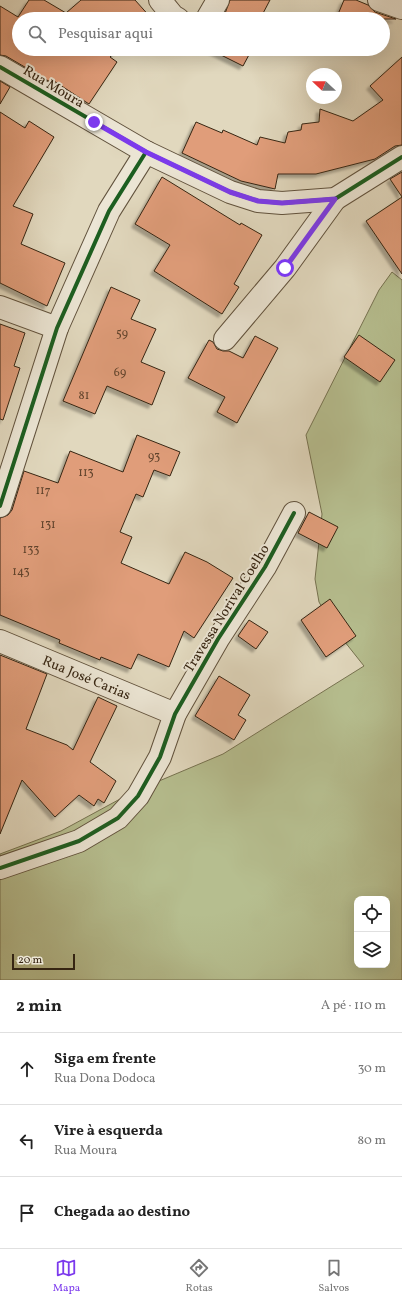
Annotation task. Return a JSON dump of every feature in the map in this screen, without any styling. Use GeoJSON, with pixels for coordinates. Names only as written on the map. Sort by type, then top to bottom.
{"type":"FeatureCollection","features":[{"type":"Feature","properties":{"kind":"street"},"geometry":{"type":"LineString","coordinates":[[160,0],[170,12]]}},
{"type":"Feature","properties":{"kind":"street"},"geometry":{"type":"LineString","coordinates":[[212,12],[218,0]]}},
{"type":"Feature","properties":{"kind":"street"},"geometry":{"type":"LineString","coordinates":[[379,0],[402,8]]}},
{"type":"Feature","properties":{"kind":"street","name":"Rua Moura"},"geometry":{"type":"LineString","coordinates":[[0,67],[146,152],[230,192],[258,201],[282,203],[335,199],[402,157]]}},
{"type":"Feature","properties":{"kind":"street"},"geometry":{"type":"LineString","coordinates":[[0,506],[57,328],[109,211],[146,152]]}},
{"type":"Feature","properties":{"kind":"street"},"geometry":{"type":"LineString","coordinates":[[225,339],[285,268],[335,199]]}},
{"type":"Feature","properties":{"kind":"street"},"geometry":{"type":"LineString","coordinates":[[0,307],[57,328]]}},
{"type":"Feature","properties":{"kind":"street","name":"Travessa Norival Coelho"},"geometry":{"type":"LineString","coordinates":[[0,868],[79,841],[118,818],[138,796],[160,757],[174,714],[218,639],[265,567],[294,513]]}},
{"type":"Feature","properties":{"kind":"street","name":"Rua José Carias"},"geometry":{"type":"LineString","coordinates":[[0,641],[174,714]]}},
{"type":"Feature","properties":{"kind":"green space"},"geometry":{"type":"Polygon","coordinates":[[[392,272],[402,280],[402,980],[0,980],[0,854],[61,831],[133,792],[223,754],[364,666],[333,627],[319,602],[315,579],[322,514],[306,435],[379,290],[392,272]]]}},
{"type":"Feature","properties":{"kind":"building"},"geometry":{"type":"Polygon","coordinates":[[[29,0],[44,0],[64,12],[21,12],[29,0]]]}},
{"type":"Feature","properties":{"kind":"building"},"geometry":{"type":"Polygon","coordinates":[[[81,0],[135,0],[146,12],[67,12],[81,0]]]}},
{"type":"Feature","properties":{"kind":"building"},"geometry":{"type":"Polygon","coordinates":[[[230,0],[270,0],[264,12],[226,12],[230,0]]]}},
{"type":"Feature","properties":{"kind":"building"},"geometry":{"type":"Polygon","coordinates":[[[344,0],[356,0],[368,5],[375,12],[339,12],[344,0]]]}},
{"type":"Feature","properties":{"kind":"building"},"geometry":{"type":"Polygon","coordinates":[[[0,6],[12,13],[12,56],[111,56],[110,57],[117,62],[89,104],[54,81],[52,83],[6,56],[0,55],[0,6]]]}},
{"type":"Feature","properties":{"kind":"building"},"geometry":{"type":"Polygon","coordinates":[[[223,56],[248,56],[243,66],[223,56]]]}},
{"type":"Feature","properties":{"kind":"building"},"geometry":{"type":"Polygon","coordinates":[[[402,57],[402,145],[395,146],[375,159],[316,174],[278,174],[275,189],[241,181],[182,153],[196,122],[222,133],[223,130],[257,145],[260,137],[285,143],[288,132],[301,130],[302,124],[319,122],[320,109],[353,121],[383,100],[370,86],[402,57]]]}},
{"type":"Feature","properties":{"kind":"building"},"geometry":{"type":"Polygon","coordinates":[[[0,81],[10,87],[0,104],[0,81]]]}},
{"type":"Feature","properties":{"kind":"building"},"geometry":{"type":"Polygon","coordinates":[[[0,112],[25,128],[29,121],[54,137],[13,206],[33,214],[21,244],[65,263],[47,306],[0,283],[0,112]]]}},
{"type":"Feature","properties":{"kind":"building"},"geometry":{"type":"Polygon","coordinates":[[[402,172],[402,197],[390,179],[402,172]]]}},
{"type":"Feature","properties":{"kind":"building"},"geometry":{"type":"Polygon","coordinates":[[[162,177],[240,225],[241,223],[262,235],[234,284],[239,287],[222,314],[154,271],[170,245],[135,224],[162,177]]]}},
{"type":"Feature","properties":{"kind":"building"},"geometry":{"type":"Polygon","coordinates":[[[402,197],[402,274],[366,221],[402,197]]]}},
{"type":"Feature","properties":{"kind":"building"},"geometry":{"type":"Polygon","coordinates":[[[111,287],[140,300],[131,319],[156,329],[141,362],[165,372],[152,405],[107,386],[95,414],[63,401],[111,287]]]}},
{"type":"Feature","properties":{"kind":"building"},"geometry":{"type":"Polygon","coordinates":[[[0,324],[25,333],[14,366],[20,368],[3,420],[0,419],[0,324]]]}},
{"type":"Feature","properties":{"kind":"building"},"geometry":{"type":"Polygon","coordinates":[[[359,335],[395,360],[380,382],[344,357],[359,335]]]}},
{"type":"Feature","properties":{"kind":"building"},"geometry":{"type":"Polygon","coordinates":[[[255,336],[278,348],[237,423],[217,412],[225,397],[188,378],[209,340],[213,342],[217,349],[229,351],[243,358],[255,336]]]}},
{"type":"Feature","properties":{"kind":"building"},"geometry":{"type":"Polygon","coordinates":[[[137,435],[180,452],[170,476],[154,470],[143,497],[136,494],[120,532],[132,537],[121,563],[169,584],[185,552],[207,562],[233,578],[194,638],[184,631],[169,667],[138,654],[131,669],[101,657],[100,660],[59,643],[60,640],[0,615],[0,518],[8,515],[12,510],[24,471],[58,483],[70,451],[123,472],[137,435]]]}},
{"type":"Feature","properties":{"kind":"building"},"geometry":{"type":"Polygon","coordinates":[[[309,512],[338,527],[327,548],[298,533],[309,512]]]}},
{"type":"Feature","properties":{"kind":"building"},"geometry":{"type":"Polygon","coordinates":[[[330,599],[356,636],[326,657],[301,620],[330,599]]]}},
{"type":"Feature","properties":{"kind":"building"},"geometry":{"type":"Polygon","coordinates":[[[249,620],[268,632],[256,649],[238,636],[249,620]]]}},
{"type":"Feature","properties":{"kind":"building"},"geometry":{"type":"Polygon","coordinates":[[[0,655],[47,674],[26,729],[67,745],[73,750],[98,697],[117,706],[90,762],[116,781],[104,803],[98,799],[94,806],[79,795],[55,817],[22,780],[0,834],[0,655]]]}},
{"type":"Feature","properties":{"kind":"building"},"geometry":{"type":"Polygon","coordinates":[[[219,676],[250,695],[238,715],[246,720],[234,740],[195,716],[219,676]]]}},
{"type":"Feature","properties":{"kind":"cycle path"},"geometry":{"type":"LineString","coordinates":[[0,67],[146,152],[230,192],[258,201],[282,203],[335,199],[402,157]]}},
{"type":"Feature","properties":{"kind":"cycle path"},"geometry":{"type":"LineString","coordinates":[[0,506],[57,328],[109,211],[146,152]]}},
{"type":"Feature","properties":{"kind":"cycle path"},"geometry":{"type":"LineString","coordinates":[[0,868],[79,841],[118,818],[138,796],[160,757],[175,714],[218,639],[265,567],[294,513]]}},
{"type":"Feature","properties":{"kind":"route"},"geometry":{"type":"LineString","coordinates":[[94,122],[146,152],[191,175],[230,192],[258,201],[282,203],[335,199],[313,226],[285,268]]}}]}
